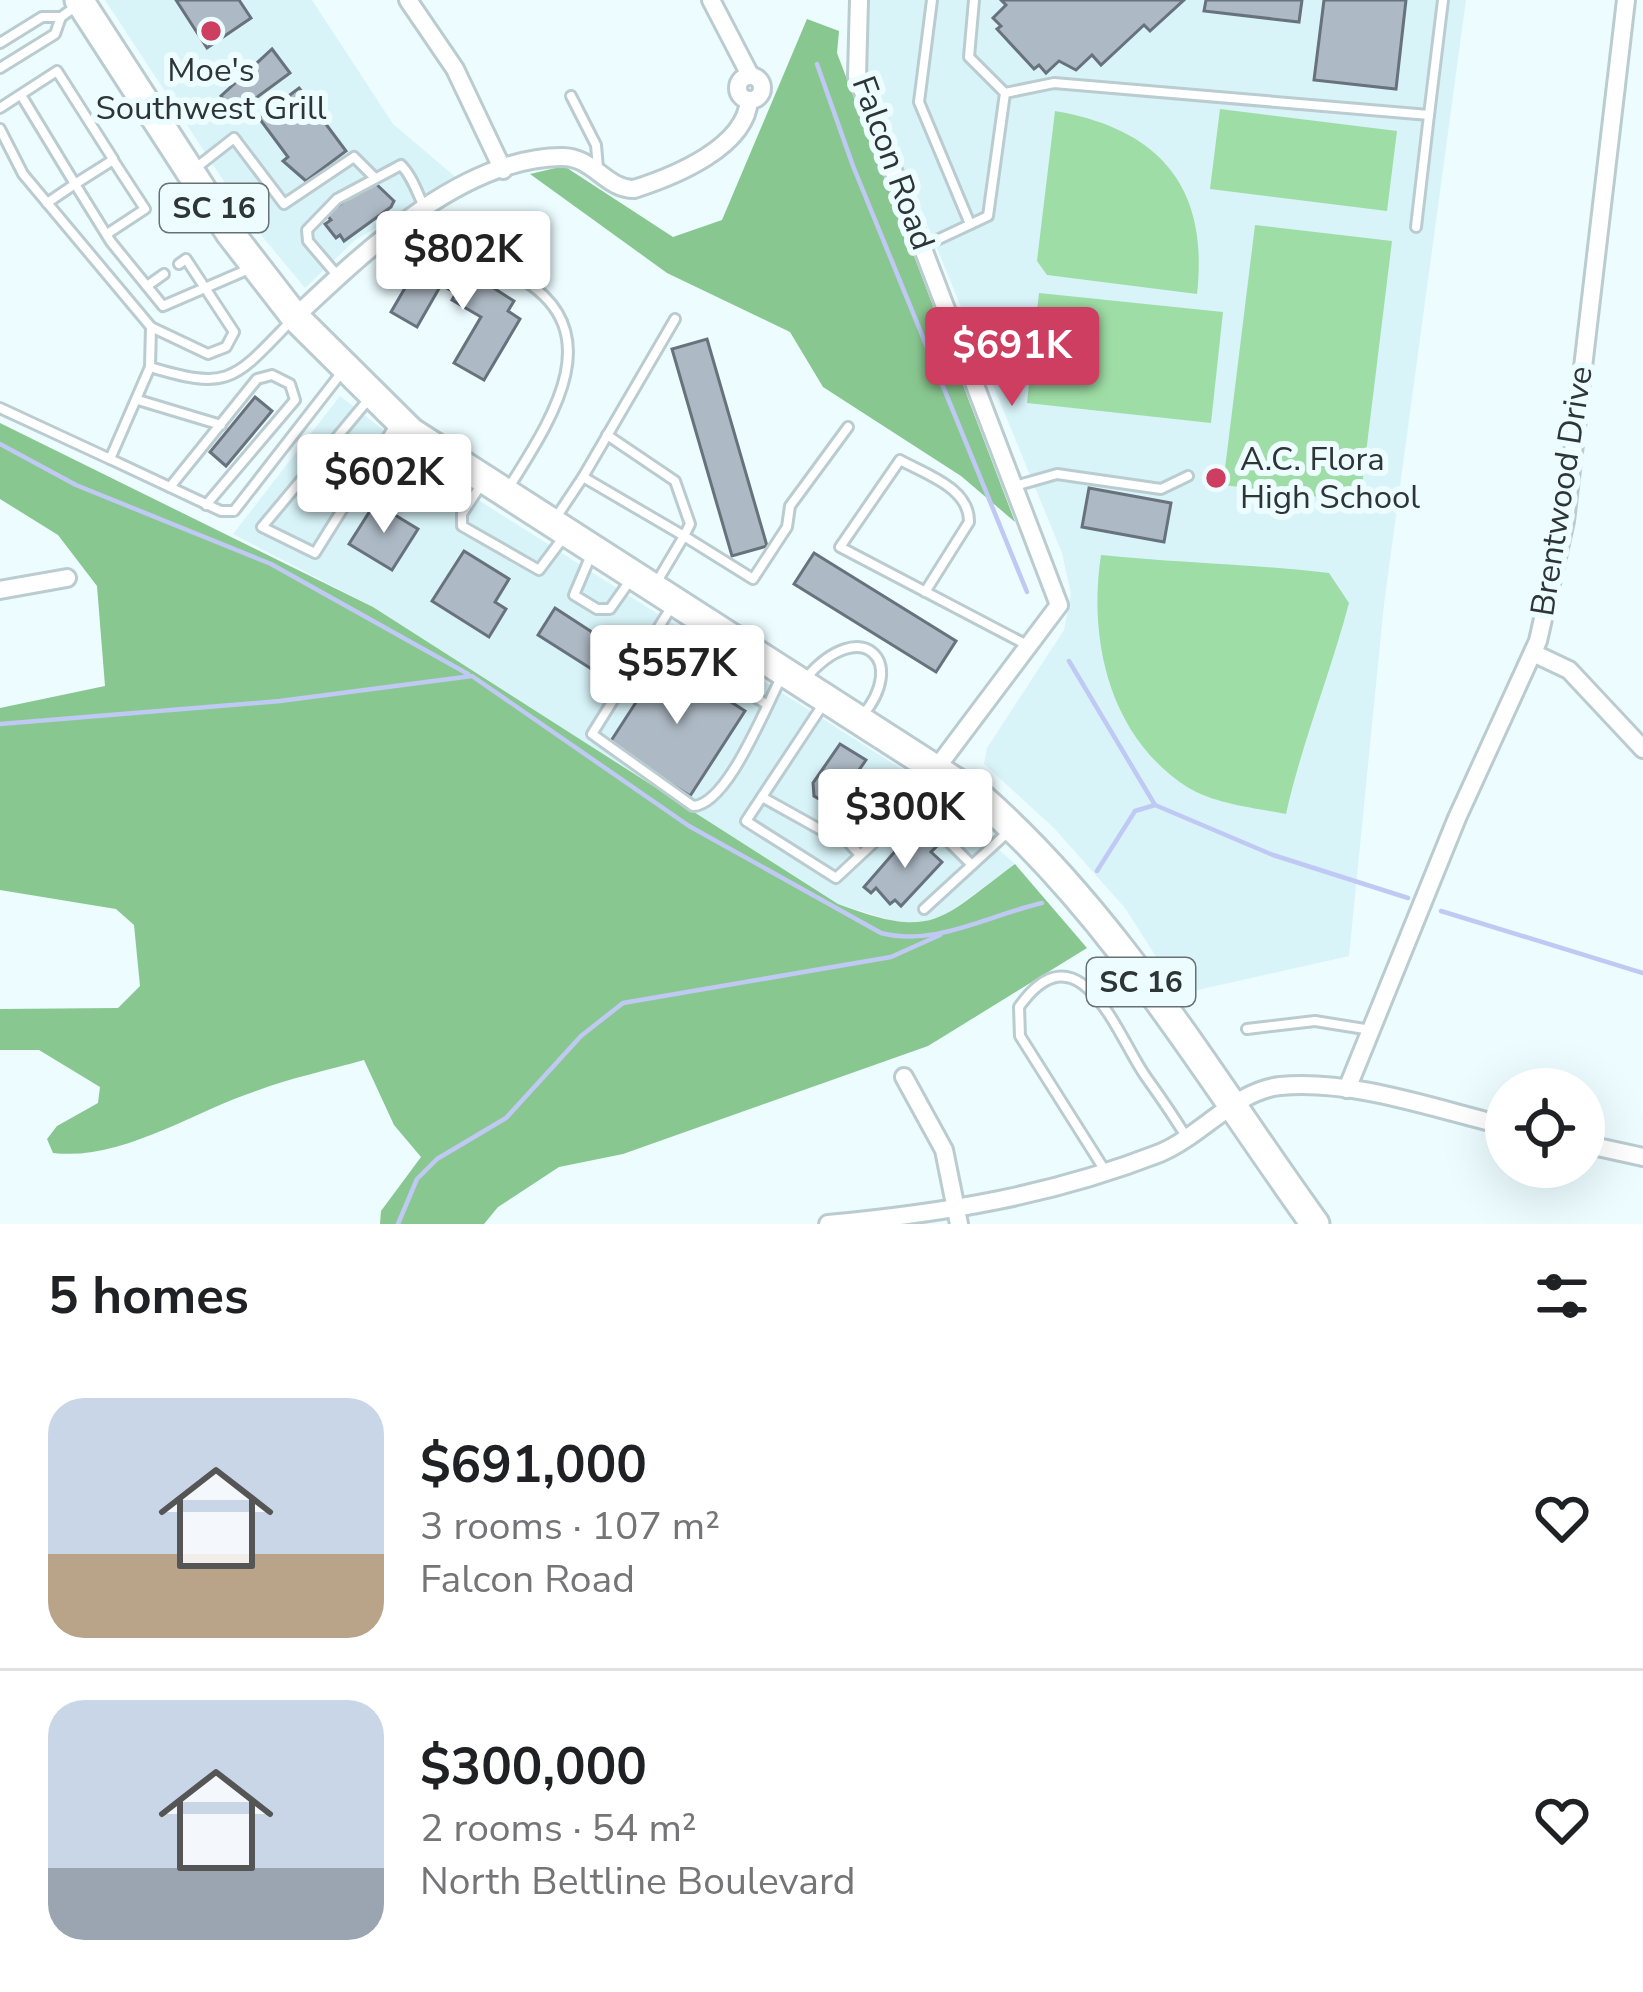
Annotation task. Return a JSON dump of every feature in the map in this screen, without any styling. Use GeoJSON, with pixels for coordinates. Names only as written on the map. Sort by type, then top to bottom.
{"type":"FeatureCollection","features":[{"type":"Feature","properties":{"kind":"main road","name":"SC 16"},"geometry":{"type":"LineString","coordinates":[[73,7],[295,316],[409,429],[938,766],[1014,827],[1089,910],[1315,1224]]}},
{"type":"Feature","properties":{"kind":"street"},"geometry":{"type":"LineString","coordinates":[[408,0],[455,69],[503,170]]}},
{"type":"Feature","properties":{"kind":"street"},"geometry":{"type":"LineString","coordinates":[[295,316],[376,241],[426,208],[503,170],[563,156],[598,170],[620,188],[645,186],[734,136],[748,115],[749,100],[738,85],[750,75],[711,0]]}},
{"type":"Feature","properties":{"kind":"street","name":"Falcon Road"},"geometry":{"type":"LineString","coordinates":[[860,0],[855,19],[857,76],[1059,605],[938,766]]}},
{"type":"Feature","properties":{"kind":"street","name":"Brentwood Drive"},"geometry":{"type":"LineString","coordinates":[[1346,1089],[1457,818],[1533,653],[1565,521],[1626,0]]}},
{"type":"Feature","properties":{"kind":"street"},"geometry":{"type":"LineString","coordinates":[[0,590],[67,578]]}},
{"type":"Feature","properties":{"kind":"street"},"geometry":{"type":"LineString","coordinates":[[1533,653],[1568,670],[1643,749]]}},
{"type":"Feature","properties":{"kind":"street"},"geometry":{"type":"LineString","coordinates":[[904,1078],[944,1150],[959,1218]]}},
{"type":"Feature","properties":{"kind":"street"},"geometry":{"type":"LineString","coordinates":[[828,1224],[959,1218],[1107,1173],[1189,1141],[1232,1108],[1280,1086],[1346,1089],[1485,1121]]}},
{"type":"Feature","properties":{"kind":"street"},"geometry":{"type":"LineString","coordinates":[[1605,1149],[1643,1157]]}},
{"type":"Feature","properties":{"kind":"lane"},"geometry":{"type":"LineString","coordinates":[[932,0],[920,102],[970,224]]}},
{"type":"Feature","properties":{"kind":"lane"},"geometry":{"type":"LineString","coordinates":[[974,0],[969,57],[1004,94]]}},
{"type":"Feature","properties":{"kind":"lane"},"geometry":{"type":"LineString","coordinates":[[1416,227],[1443,0]]}},
{"type":"Feature","properties":{"kind":"lane"},"geometry":{"type":"LineString","coordinates":[[0,43],[42,17],[73,7]]}},
{"type":"Feature","properties":{"kind":"lane"},"geometry":{"type":"LineString","coordinates":[[0,68],[55,34],[73,7]]}},
{"type":"Feature","properties":{"kind":"lane"},"geometry":{"type":"LineString","coordinates":[[0,108],[58,71],[145,209],[107,234]]}},
{"type":"Feature","properties":{"kind":"lane"},"geometry":{"type":"LineString","coordinates":[[1004,94],[1054,82],[1430,115]]}},
{"type":"Feature","properties":{"kind":"lane"},"geometry":{"type":"LineString","coordinates":[[21,94],[107,234],[163,307],[256,266]]}},
{"type":"Feature","properties":{"kind":"lane"},"geometry":{"type":"LineString","coordinates":[[922,246],[988,216],[1004,94]]}},
{"type":"Feature","properties":{"kind":"lane"},"geometry":{"type":"LineString","coordinates":[[571,96],[596,145],[598,170]]}},
{"type":"Feature","properties":{"kind":"lane"},"geometry":{"type":"LineString","coordinates":[[0,129],[23,174],[151,327],[208,354],[226,347],[234,332],[186,259],[179,264]]}},
{"type":"Feature","properties":{"kind":"lane"},"geometry":{"type":"LineString","coordinates":[[190,171],[233,138],[284,204],[354,158],[374,176]]}},
{"type":"Feature","properties":{"kind":"lane"},"geometry":{"type":"LineString","coordinates":[[47,203],[113,160]]}},
{"type":"Feature","properties":{"kind":"lane"},"geometry":{"type":"LineString","coordinates":[[338,276],[308,241],[307,230],[337,199],[401,165],[433,224],[551,301],[569,329],[572,355],[538,441],[463,514],[462,526],[539,570],[583,477],[675,319]]}},
{"type":"Feature","properties":{"kind":"lane"},"geometry":{"type":"LineString","coordinates":[[147,286],[164,274]]}},
{"type":"Feature","properties":{"kind":"lane"},"geometry":{"type":"LineString","coordinates":[[150,368],[203,383],[242,371],[295,316]]}},
{"type":"Feature","properties":{"kind":"lane"},"geometry":{"type":"LineString","coordinates":[[110,459],[150,368],[151,327]]}},
{"type":"Feature","properties":{"kind":"lane"},"geometry":{"type":"LineString","coordinates":[[0,408],[206,505],[234,511],[346,367]]}},
{"type":"Feature","properties":{"kind":"lane"},"geometry":{"type":"LineString","coordinates":[[170,488],[256,379],[272,375],[290,384],[295,400],[206,505]]}},
{"type":"Feature","properties":{"kind":"lane"},"geometry":{"type":"LineString","coordinates":[[373,394],[262,527],[315,553],[409,429]]}},
{"type":"Feature","properties":{"kind":"lane"},"geometry":{"type":"LineString","coordinates":[[138,400],[220,424]]}},
{"type":"Feature","properties":{"kind":"lane"},"geometry":{"type":"LineString","coordinates":[[583,477],[753,579],[787,527],[790,506],[848,427]]}},
{"type":"Feature","properties":{"kind":"lane"},"geometry":{"type":"LineString","coordinates":[[409,429],[399,475],[401,489],[423,496],[454,459]]}},
{"type":"Feature","properties":{"kind":"lane"},"geometry":{"type":"LineString","coordinates":[[607,435],[675,481],[690,524],[655,587],[655,634],[592,734],[605,748],[693,806],[712,800],[756,734],[766,704],[794,675],[849,644],[876,657],[882,673],[876,700],[861,717]]}},
{"type":"Feature","properties":{"kind":"lane"},"geometry":{"type":"LineString","coordinates":[[925,592],[969,522],[970,509],[956,491],[900,460],[840,548],[925,592],[1028,645]]}},
{"type":"Feature","properties":{"kind":"lane"},"geometry":{"type":"LineString","coordinates":[[1014,486],[1057,474],[1161,489],[1188,476]]}},
{"type":"Feature","properties":{"kind":"lane"},"geometry":{"type":"LineString","coordinates":[[595,548],[575,582],[574,595],[597,610],[610,609],[655,587]]}},
{"type":"Feature","properties":{"kind":"lane"},"geometry":{"type":"LineString","coordinates":[[655,634],[766,704]]}},
{"type":"Feature","properties":{"kind":"lane"},"geometry":{"type":"LineString","coordinates":[[828,697],[746,821],[836,878],[913,806],[938,766]]}},
{"type":"Feature","properties":{"kind":"lane"},"geometry":{"type":"LineString","coordinates":[[763,797],[823,832],[837,820],[857,784],[874,781],[913,806],[972,865]]}},
{"type":"Feature","properties":{"kind":"lane"},"geometry":{"type":"LineString","coordinates":[[860,855],[837,830],[865,783],[874,781]]}},
{"type":"Feature","properties":{"kind":"lane"},"geometry":{"type":"LineString","coordinates":[[924,909],[1014,827]]}},
{"type":"Feature","properties":{"kind":"lane"},"geometry":{"type":"LineString","coordinates":[[1107,1173],[1020,1036],[1019,1007],[1046,981],[1060,977],[1082,983],[1111,1012],[1189,1141]]}},
{"type":"Feature","properties":{"kind":"lane"},"geometry":{"type":"LineString","coordinates":[[1247,1029],[1269,1022],[1315,1021],[1372,1030]]}},
{"type":"Feature","properties":{"kind":"shaded area"},"geometry":{"type":"Polygon","coordinates":[[[105,0],[312,0],[393,124],[459,180],[355,240],[305,288],[252,224],[105,0]]]}},
{"type":"Feature","properties":{"kind":"shaded area","name":"A.C. Flora High School"},"geometry":{"type":"Polygon","coordinates":[[[868,0],[1466,0],[1384,604],[1349,956],[1180,994],[1125,908],[1054,828],[984,764],[987,748],[1064,630],[1071,594],[1062,553],[872,90],[862,45],[868,0]]]}},
{"type":"Feature","properties":{"kind":"shaded area"},"geometry":{"type":"Polygon","coordinates":[[[340,396],[450,482],[922,782],[1015,864],[946,915],[910,926],[838,904],[373,607],[233,534],[340,396]]]}},
{"type":"Feature","properties":{"kind":"green space"},"geometry":{"type":"Polygon","coordinates":[[[807,19],[839,31],[837,53],[1015,522],[961,476],[823,387],[790,332],[667,273],[530,174],[564,166],[673,237],[722,220],[807,19]]]}},
{"type":"Feature","properties":{"kind":"green space"},"geometry":{"type":"Polygon","coordinates":[[[1220,109],[1397,131],[1387,211],[1210,189],[1220,109]]]}},
{"type":"Feature","properties":{"kind":"green space"},"geometry":{"type":"Polygon","coordinates":[[[1055,111],[1123,132],[1170,169],[1195,223],[1197,294],[1047,275],[1037,261],[1055,111]]]}},
{"type":"Feature","properties":{"kind":"green space"},"geometry":{"type":"Polygon","coordinates":[[[1255,225],[1392,241],[1360,502],[1223,485],[1255,225]]]}},
{"type":"Feature","properties":{"kind":"green space"},"geometry":{"type":"Polygon","coordinates":[[[1039,293],[1223,312],[1211,423],[1027,403],[1039,293]]]}},
{"type":"Feature","properties":{"kind":"green space"},"geometry":{"type":"Polygon","coordinates":[[[0,423],[373,607],[838,904],[895,921],[934,919],[1015,864],[1087,948],[928,1046],[623,1154],[559,1167],[498,1207],[484,1224],[380,1224],[381,1211],[421,1157],[394,1125],[364,1060],[256,1091],[105,1150],[53,1153],[47,1139],[57,1126],[98,1103],[100,1087],[39,1050],[0,1050],[0,1009],[118,1008],[140,986],[134,925],[116,909],[0,890],[0,708],[105,686],[97,586],[58,535],[0,499],[0,423]]]}},
{"type":"Feature","properties":{"kind":"green space"},"geometry":{"type":"Polygon","coordinates":[[[1101,555],[1329,573],[1349,603],[1286,814],[1198,793],[1160,766],[1139,741],[1122,714],[1102,652],[1098,620],[1101,555]]]}},
{"type":"Feature","properties":{"kind":"building"},"geometry":{"type":"Polygon","coordinates":[[[176,0],[239,0],[251,18],[207,48],[176,0]]]}},
{"type":"Feature","properties":{"kind":"building"},"geometry":{"type":"Polygon","coordinates":[[[1001,0],[1184,0],[1150,31],[1144,25],[1101,65],[1092,55],[1076,70],[1059,61],[1046,73],[1039,65],[1034,69],[997,29],[1001,26],[993,18],[1006,5],[1001,0]]]}},
{"type":"Feature","properties":{"kind":"building"},"geometry":{"type":"Polygon","coordinates":[[[1206,0],[1302,0],[1299,22],[1204,11],[1206,0]]]}},
{"type":"Feature","properties":{"kind":"building"},"geometry":{"type":"Polygon","coordinates":[[[1324,0],[1406,0],[1396,89],[1314,80],[1324,0]]]}},
{"type":"Feature","properties":{"kind":"building"},"geometry":{"type":"Polygon","coordinates":[[[272,49],[290,73],[234,114],[221,96],[272,49]]]}},
{"type":"Feature","properties":{"kind":"building"},"geometry":{"type":"Polygon","coordinates":[[[299,88],[346,151],[306,181],[283,161],[288,157],[259,118],[299,88]]]}},
{"type":"Feature","properties":{"kind":"building"},"geometry":{"type":"Polygon","coordinates":[[[373,181],[394,201],[391,207],[344,241],[340,235],[336,238],[325,224],[331,220],[326,214],[373,181]]]}},
{"type":"Feature","properties":{"kind":"building"},"geometry":{"type":"Polygon","coordinates":[[[423,257],[462,280],[467,271],[514,301],[508,311],[520,319],[484,380],[454,363],[481,317],[452,300],[456,293],[441,285],[417,327],[391,312],[423,257]]]}},
{"type":"Feature","properties":{"kind":"building"},"geometry":{"type":"Polygon","coordinates":[[[707,339],[767,546],[732,556],[672,349],[707,339]]]}},
{"type":"Feature","properties":{"kind":"building"},"geometry":{"type":"Polygon","coordinates":[[[255,397],[272,411],[226,466],[210,452],[255,397]]]}},
{"type":"Feature","properties":{"kind":"building"},"geometry":{"type":"Polygon","coordinates":[[[344,450],[363,467],[330,506],[311,490],[344,450]]]}},
{"type":"Feature","properties":{"kind":"building"},"geometry":{"type":"Polygon","coordinates":[[[1089,488],[1171,503],[1164,542],[1082,527],[1089,488]]]}},
{"type":"Feature","properties":{"kind":"building"},"geometry":{"type":"Polygon","coordinates":[[[375,503],[418,529],[392,570],[349,544],[375,503]]]}},
{"type":"Feature","properties":{"kind":"building"},"geometry":{"type":"Polygon","coordinates":[[[464,551],[509,579],[495,602],[506,609],[489,637],[432,601],[464,551]]]}},
{"type":"Feature","properties":{"kind":"building"},"geometry":{"type":"Polygon","coordinates":[[[814,553],[956,641],[936,672],[794,584],[814,553]]]}},
{"type":"Feature","properties":{"kind":"building"},"geometry":{"type":"Polygon","coordinates":[[[555,608],[618,649],[601,675],[538,635],[555,608]]]}},
{"type":"Feature","properties":{"kind":"building"},"geometry":{"type":"Polygon","coordinates":[[[664,659],[745,711],[690,796],[609,744],[664,659]]]}},
{"type":"Feature","properties":{"kind":"building"},"geometry":{"type":"Polygon","coordinates":[[[840,744],[866,760],[833,807],[814,796],[813,783],[840,744]]]}},
{"type":"Feature","properties":{"kind":"building"},"geometry":{"type":"Polygon","coordinates":[[[911,833],[924,845],[929,841],[936,847],[931,852],[942,862],[901,906],[895,900],[890,904],[876,888],[871,893],[864,887],[911,833]]]}},
{"type":"Feature","properties":{"kind":"waterway"},"geometry":{"type":"LineString","coordinates":[[817,64],[853,166],[1027,592]]}},
{"type":"Feature","properties":{"kind":"waterway"},"geometry":{"type":"LineString","coordinates":[[0,444],[76,485],[271,564],[468,674]]}},
{"type":"Feature","properties":{"kind":"waterway"},"geometry":{"type":"LineString","coordinates":[[1069,661],[1155,805]]}},
{"type":"Feature","properties":{"kind":"waterway"},"geometry":{"type":"LineString","coordinates":[[0,724],[280,701],[472,676],[689,826],[881,933],[942,933],[1042,903]]}},
{"type":"Feature","properties":{"kind":"waterway"},"geometry":{"type":"LineString","coordinates":[[1097,871],[1135,811],[1155,805],[1273,855],[1408,898]]}},
{"type":"Feature","properties":{"kind":"waterway"},"geometry":{"type":"LineString","coordinates":[[1441,911],[1643,973]]}},
{"type":"Feature","properties":{"kind":"waterway"},"geometry":{"type":"LineString","coordinates":[[398,1224],[417,1179],[437,1159],[506,1118],[581,1036],[623,1003],[891,957],[940,935]]}},
{"type":"Feature","properties":{"kind":"place","name":"Moe's Southwest Grill"},"geometry":{"type":"Point","coordinates":[211,31]}},
{"type":"Feature","properties":{"kind":"place","name":"A.C. Flora High School"},"geometry":{"type":"Point","coordinates":[1216,478]}}]}
